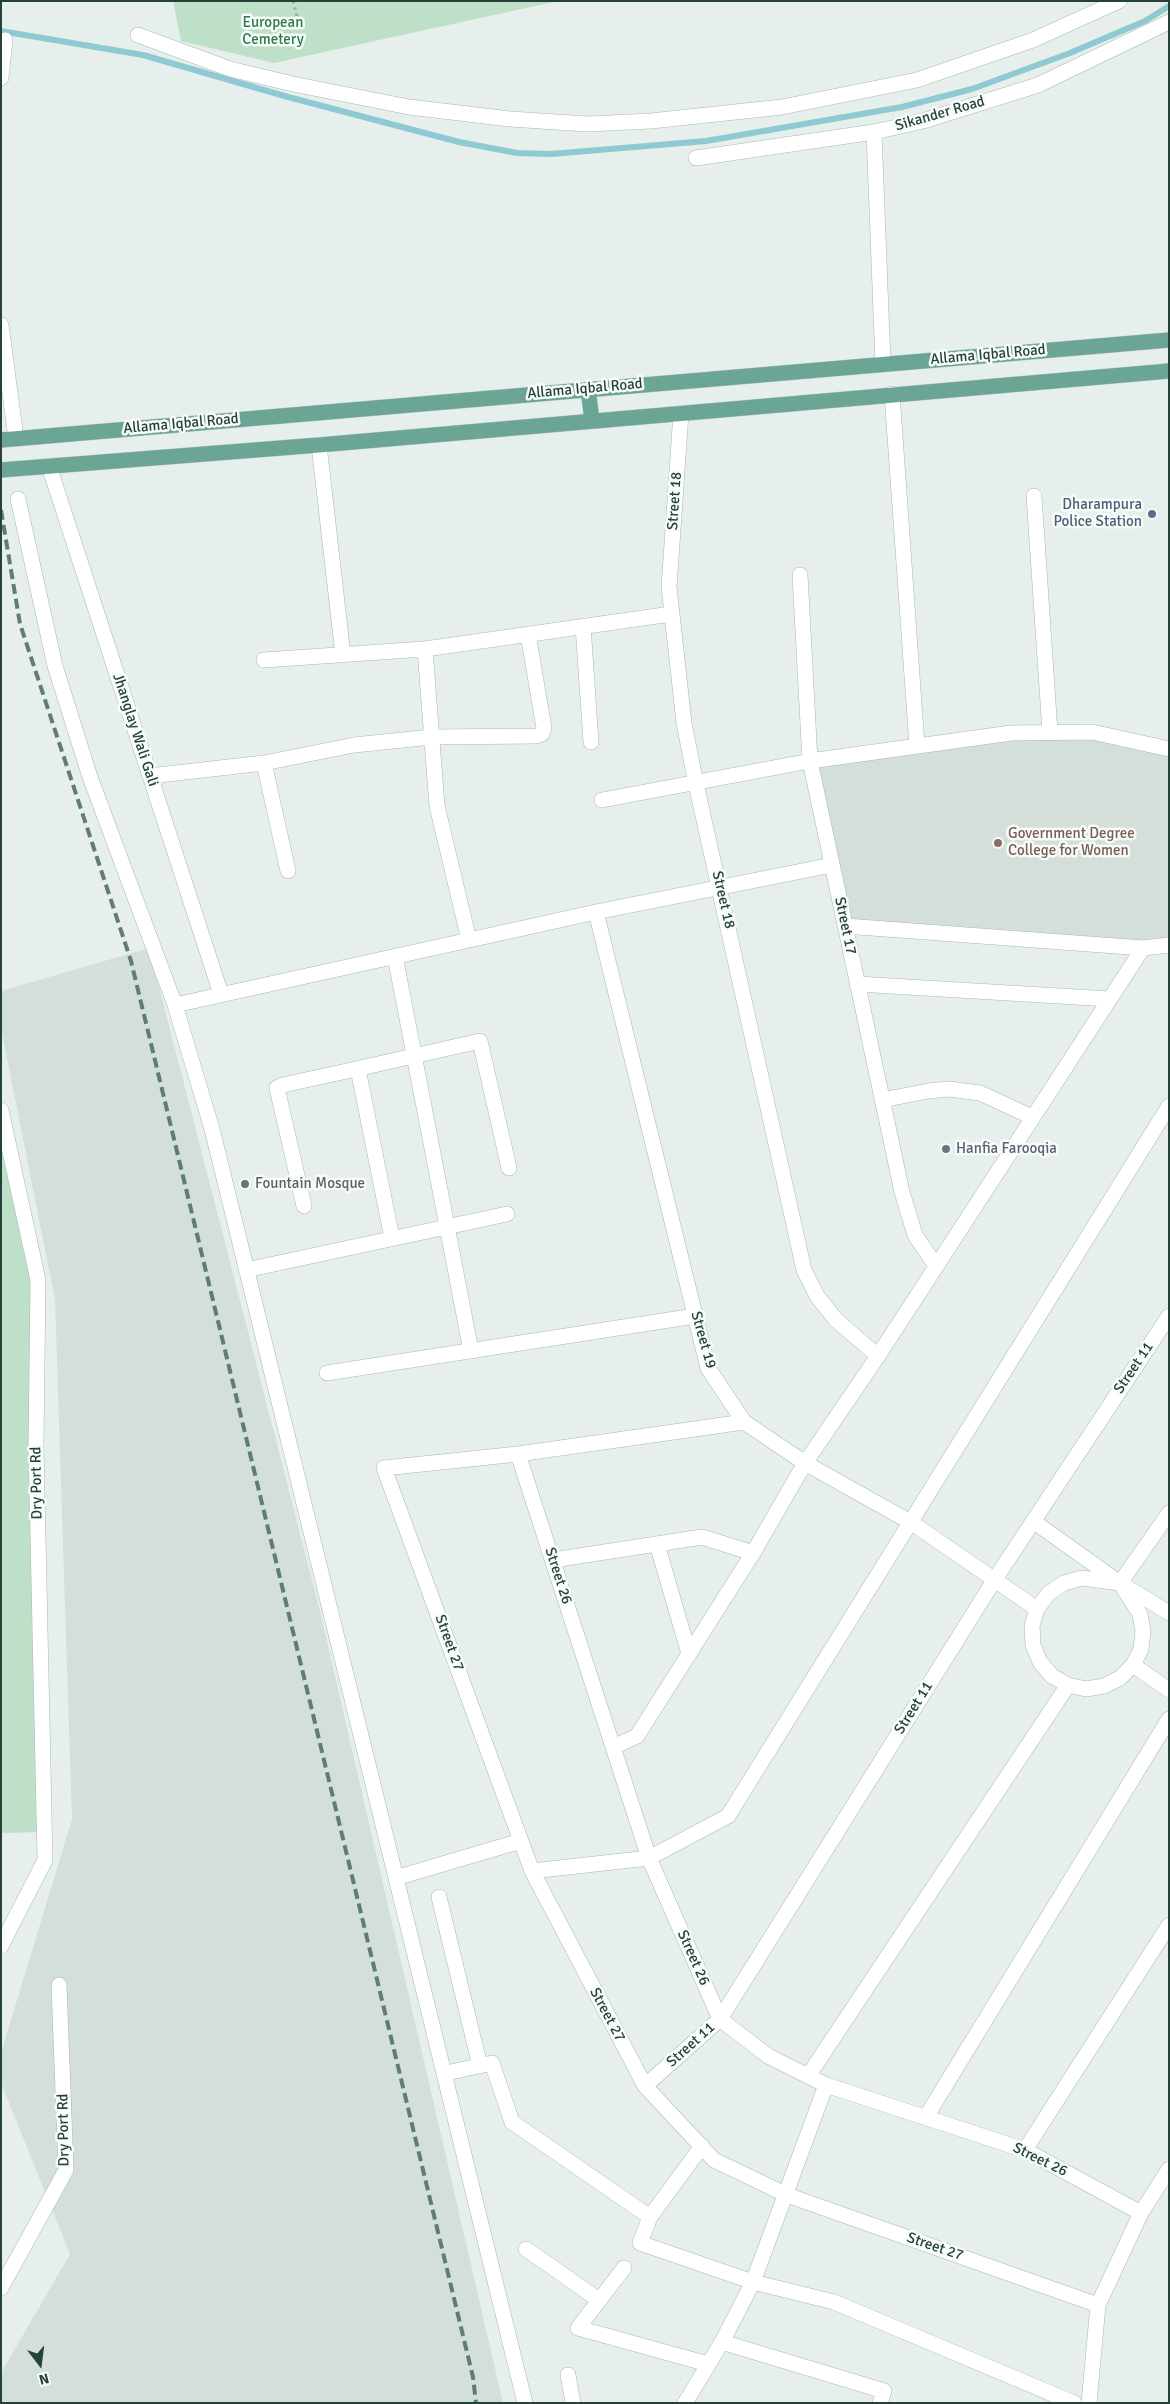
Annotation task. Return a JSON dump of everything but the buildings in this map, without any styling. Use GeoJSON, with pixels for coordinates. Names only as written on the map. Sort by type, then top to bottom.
{"type":"FeatureCollection","features":[{"type":"Feature","properties":{"kind":"main road","name":"Allama Iqbal Road"},"geometry":{"type":"LineString","coordinates":[[8,439],[1169,340]]}},
{"type":"Feature","properties":{"kind":"main road","name":"Allama Iqbal Road"},"geometry":{"type":"LineString","coordinates":[[1,470],[319,445],[1169,371]]}},
{"type":"Feature","properties":{"kind":"main road"},"geometry":{"type":"LineString","coordinates":[[588,389],[592,420]]}},
{"type":"Feature","properties":{"kind":"street"},"geometry":{"type":"LineString","coordinates":[[138,35],[230,69],[302,86],[409,107],[510,119],[587,124],[651,121],[782,108],[917,80],[1033,40],[1120,1]]}},
{"type":"Feature","properties":{"kind":"street","name":"Sikander Road"},"geometry":{"type":"LineString","coordinates":[[696,158],[874,132],[923,121],[1038,85],[1169,22]]}},
{"type":"Feature","properties":{"kind":"street"},"geometry":{"type":"LineString","coordinates":[[1,78],[5,40]]}},
{"type":"Feature","properties":{"kind":"street"},"geometry":{"type":"LineString","coordinates":[[874,132],[883,364]]}},
{"type":"Feature","properties":{"kind":"street"},"geometry":{"type":"LineString","coordinates":[[1,325],[8,439]]}},
{"type":"Feature","properties":{"kind":"street"},"geometry":{"type":"LineString","coordinates":[[892,394],[916,746]]}},
{"type":"Feature","properties":{"kind":"street","name":"Street 18"},"geometry":{"type":"LineString","coordinates":[[681,413],[669,587],[684,723],[696,784],[804,1270],[817,1296],[836,1320],[878,1356]]}},
{"type":"Feature","properties":{"kind":"street"},"geometry":{"type":"LineString","coordinates":[[319,445],[343,655]]}},
{"type":"Feature","properties":{"kind":"street","name":"Jhanglay Wali Gali"},"geometry":{"type":"LineString","coordinates":[[50,466],[221,994]]}},
{"type":"Feature","properties":{"kind":"street"},"geometry":{"type":"LineString","coordinates":[[1034,496],[1050,732]]}},
{"type":"Feature","properties":{"kind":"street"},"geometry":{"type":"LineString","coordinates":[[18,499],[55,666],[90,778],[175,1005],[212,1129],[524,2403]]}},
{"type":"Feature","properties":{"kind":"street","name":"Street 17"},"geometry":{"type":"LineString","coordinates":[[800,575],[810,761],[902,1192],[915,1235],[936,1266]]}},
{"type":"Feature","properties":{"kind":"street"},"geometry":{"type":"LineString","coordinates":[[264,660],[425,649],[672,614]]}},
{"type":"Feature","properties":{"kind":"street"},"geometry":{"type":"LineString","coordinates":[[583,626],[591,742]]}},
{"type":"Feature","properties":{"kind":"street"},"geometry":{"type":"LineString","coordinates":[[150,776],[264,763],[354,744],[432,737],[536,736],[542,734],[544,728],[528,634]]}},
{"type":"Feature","properties":{"kind":"street"},"geometry":{"type":"LineString","coordinates":[[425,649],[437,806],[469,940]]}},
{"type":"Feature","properties":{"kind":"street"},"geometry":{"type":"LineString","coordinates":[[602,800],[696,784],[810,761],[1011,733],[1092,732],[1169,749]]}},
{"type":"Feature","properties":{"kind":"street"},"geometry":{"type":"LineString","coordinates":[[264,763],[288,871]]}},
{"type":"Feature","properties":{"kind":"street"},"geometry":{"type":"LineString","coordinates":[[175,1005],[596,912],[832,866]]}},
{"type":"Feature","properties":{"kind":"street","name":"Street 19"},"geometry":{"type":"LineString","coordinates":[[596,912],[708,1368],[744,1422],[805,1462],[912,1523],[1037,1609]]}},
{"type":"Feature","properties":{"kind":"street"},"geometry":{"type":"LineString","coordinates":[[845,926],[1143,948],[1169,945]]}},
{"type":"Feature","properties":{"kind":"street"},"geometry":{"type":"LineString","coordinates":[[613,1747],[637,1736],[753,1553],[805,1462],[878,1356],[1143,948]]}},
{"type":"Feature","properties":{"kind":"street"},"geometry":{"type":"LineString","coordinates":[[395,956],[471,1351]]}},
{"type":"Feature","properties":{"kind":"street"},"geometry":{"type":"LineString","coordinates":[[857,984],[1110,999]]}},
{"type":"Feature","properties":{"kind":"street"},"geometry":{"type":"LineString","coordinates":[[304,1206],[277,1088],[356,1068],[480,1041],[510,1168]]}},
{"type":"Feature","properties":{"kind":"street"},"geometry":{"type":"LineString","coordinates":[[356,1068],[359,1074],[392,1238]]}},
{"type":"Feature","properties":{"kind":"street"},"geometry":{"type":"LineString","coordinates":[[882,1100],[928,1091],[950,1089],[980,1093],[1032,1117]]}},
{"type":"Feature","properties":{"kind":"street"},"geometry":{"type":"LineString","coordinates":[[532,1871],[649,1858],[728,1816],[912,1523],[1169,1106]]}},
{"type":"Feature","properties":{"kind":"street","name":"Dry Port Rd"},"geometry":{"type":"LineString","coordinates":[[1,1110],[38,1280],[36,1455],[45,1860],[1,1946]]}},
{"type":"Feature","properties":{"kind":"street"},"geometry":{"type":"LineString","coordinates":[[246,1270],[507,1214]]}},
{"type":"Feature","properties":{"kind":"street"},"geometry":{"type":"LineString","coordinates":[[328,1373],[695,1316]]}},
{"type":"Feature","properties":{"kind":"street","name":"Street 11"},"geometry":{"type":"LineString","coordinates":[[645,2086],[720,2019],[995,1579],[1169,1316]]}},
{"type":"Feature","properties":{"kind":"street"},"geometry":{"type":"LineString","coordinates":[[518,1454],[744,1422]]}},
{"type":"Feature","properties":{"kind":"street","name":"Street 27"},"geometry":{"type":"LineString","coordinates":[[518,1454],[384,1468],[532,1871],[645,2086],[714,2160],[786,2195],[1098,2304]]}},
{"type":"Feature","properties":{"kind":"street","name":"Street 26"},"geometry":{"type":"LineString","coordinates":[[518,1454],[649,1858],[720,2019],[768,2056],[826,2085],[1025,2150],[1141,2212]]}},
{"type":"Feature","properties":{"kind":"street"},"geometry":{"type":"LineString","coordinates":[[1120,1583],[1169,1513]]}},
{"type":"Feature","properties":{"kind":"street"},"geometry":{"type":"LineString","coordinates":[[1033,1521],[1120,1583],[1169,1613]]}},
{"type":"Feature","properties":{"kind":"street"},"geometry":{"type":"LineString","coordinates":[[553,1560],[702,1537],[753,1553]]}},
{"type":"Feature","properties":{"kind":"street"},"geometry":{"type":"LineString","coordinates":[[657,1544],[689,1654]]}},
{"type":"Feature","properties":{"kind":"street"},"geometry":{"type":"LineString","coordinates":[[1082,1578],[1120,1583],[1140,1614],[1143,1631],[1141,1649],[1133,1665],[1120,1678],[1104,1686],[1086,1689],[1068,1685],[1052,1676],[1040,1662],[1033,1645],[1032,1626],[1037,1609],[1048,1594],[1064,1583],[1082,1578]]}},
{"type":"Feature","properties":{"kind":"street"},"geometry":{"type":"LineString","coordinates":[[1133,1665],[1169,1690]]}},
{"type":"Feature","properties":{"kind":"street"},"geometry":{"type":"LineString","coordinates":[[808,2076],[1068,1685]]}},
{"type":"Feature","properties":{"kind":"street"},"geometry":{"type":"LineString","coordinates":[[926,2117],[1169,1719]]}},
{"type":"Feature","properties":{"kind":"street"},"geometry":{"type":"LineString","coordinates":[[402,1876],[521,1841]]}},
{"type":"Feature","properties":{"kind":"street"},"geometry":{"type":"LineString","coordinates":[[439,1897],[480,2066]]}},
{"type":"Feature","properties":{"kind":"street"},"geometry":{"type":"LineString","coordinates":[[1025,2150],[1169,1926]]}},
{"type":"Feature","properties":{"kind":"street","name":"Dry Port Rd"},"geometry":{"type":"LineString","coordinates":[[1,2288],[66,2170],[59,1985]]}},
{"type":"Feature","properties":{"kind":"street"},"geometry":{"type":"LineString","coordinates":[[451,2072],[492,2063],[512,2122],[650,2217]]}},
{"type":"Feature","properties":{"kind":"street"},"geometry":{"type":"LineString","coordinates":[[685,2403],[722,2342],[753,2282],[826,2085]]}},
{"type":"Feature","properties":{"kind":"street"},"geometry":{"type":"LineString","coordinates":[[702,2146],[650,2217],[640,2243],[753,2282],[834,2302],[1074,2403]]}},
{"type":"Feature","properties":{"kind":"street"},"geometry":{"type":"LineString","coordinates":[[1089,2403],[1098,2304],[1141,2212],[1169,2169]]}},
{"type":"Feature","properties":{"kind":"street"},"geometry":{"type":"LineString","coordinates":[[526,2249],[599,2300]]}},
{"type":"Feature","properties":{"kind":"street"},"geometry":{"type":"LineString","coordinates":[[624,2268],[578,2328],[708,2364]]}},
{"type":"Feature","properties":{"kind":"street"},"geometry":{"type":"LineString","coordinates":[[722,2342],[884,2390],[880,2403]]}},
{"type":"Feature","properties":{"kind":"street"},"geometry":{"type":"LineString","coordinates":[[568,2375],[574,2403]]}},
{"type":"Feature","properties":{"kind":"path"},"geometry":{"type":"LineString","coordinates":[[293,1],[300,28]]}},
{"type":"Feature","properties":{"kind":"shaded area","name":"Government Degree College for Women"},"geometry":{"type":"Polygon","coordinates":[[[1050,732],[1169,749],[1169,945],[845,926],[810,761],[1050,732]]]}},
{"type":"Feature","properties":{"kind":"shaded area"},"geometry":{"type":"Polygon","coordinates":[[[149,948],[320,1611],[503,2403],[1,2403],[1,2373],[70,2254],[1,2083],[1,2053],[72,1819],[55,1300],[1,1028],[1,991],[149,948]]]}},
{"type":"Feature","properties":{"kind":"green space","name":"European Cemetery"},"geometry":{"type":"Polygon","coordinates":[[[173,1],[558,1],[274,63],[181,41],[173,1]]]}},
{"type":"Feature","properties":{"kind":"green space"},"geometry":{"type":"Polygon","coordinates":[[[1,1133],[38,1280],[45,1832],[1,1833],[1,1133]]]}},
{"type":"Feature","properties":{"kind":"waterway"},"geometry":{"type":"LineString","coordinates":[[1,31],[143,55],[288,97],[459,142],[517,153],[551,154],[706,141],[902,107],[972,89],[1070,53],[1145,21],[1169,6]]}},
{"type":"Feature","properties":{"kind":"railway"},"geometry":{"type":"LineString","coordinates":[[1,510],[20,624],[131,961],[473,2377],[476,2403]]}},
{"type":"Feature","properties":{"kind":"place","name":"Dharampura Police Station"},"geometry":{"type":"Point","coordinates":[1152,514]}},
{"type":"Feature","properties":{"kind":"place","name":"Government Degree College for Women"},"geometry":{"type":"Point","coordinates":[998,843]}},
{"type":"Feature","properties":{"kind":"place","name":"Hanfia Farooqia"},"geometry":{"type":"Point","coordinates":[946,1149]}},
{"type":"Feature","properties":{"kind":"place","name":"Fountain Mosque"},"geometry":{"type":"Point","coordinates":[245,1184]}}]}
